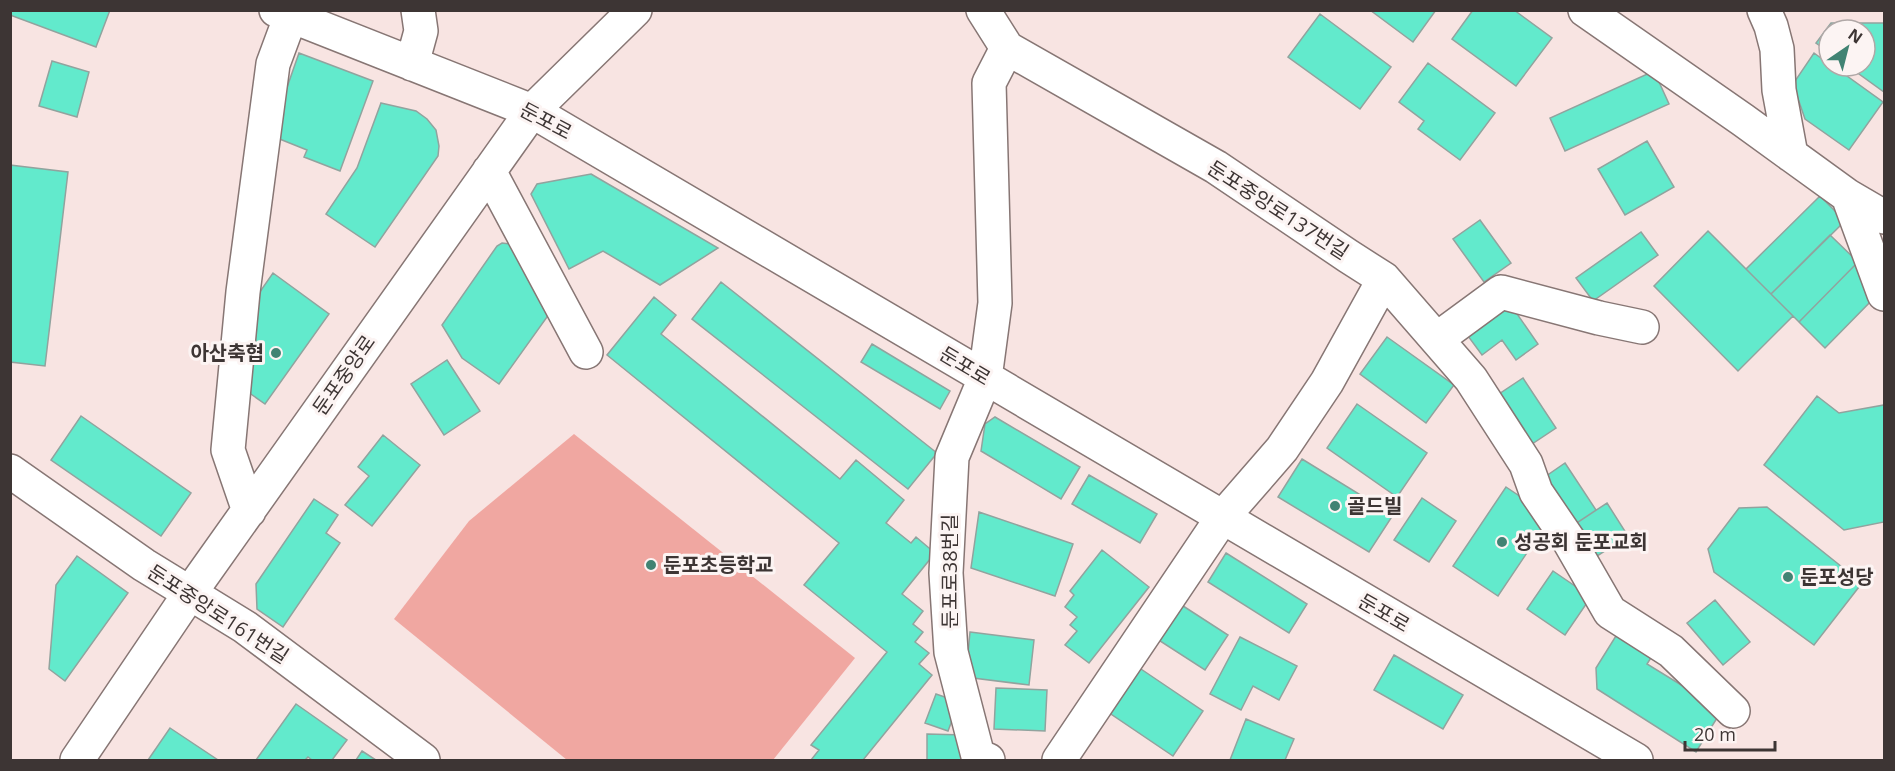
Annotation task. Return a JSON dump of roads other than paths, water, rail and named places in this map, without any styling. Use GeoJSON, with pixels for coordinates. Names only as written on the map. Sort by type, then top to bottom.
{"type":"FeatureCollection","features":[{"type":"Feature","properties":{"kind":"street"},"geometry":{"type":"LineString","coordinates":[[412,64],[421,31],[418,10]]}},
{"type":"Feature","properties":{"kind":"street","name":"둔포중앙로"},"geometry":{"type":"LineString","coordinates":[[77,760],[190,593],[532,111],[636,10]]}},
{"type":"Feature","properties":{"kind":"street","name":"둔포중앙로137번길"},"geometry":{"type":"LineString","coordinates":[[983,10],[1007,48],[1216,167],[1384,279],[1471,379],[1526,464],[1536,492],[1568,539],[1610,612],[1671,651],[1732,711]]}},
{"type":"Feature","properties":{"kind":"street"},"geometry":{"type":"LineString","coordinates":[[1585,10],[1848,196],[1884,217]]}},
{"type":"Feature","properties":{"kind":"street"},"geometry":{"type":"LineString","coordinates":[[1764,10],[1777,49],[1779,90],[1791,155]]}},
{"type":"Feature","properties":{"kind":"street"},"geometry":{"type":"LineString","coordinates":[[249,511],[228,450],[243,292],[273,64],[286,12]]}},
{"type":"Feature","properties":{"kind":"street","name":"둔포로"},"geometry":{"type":"LineString","coordinates":[[286,12],[532,111],[1636,760]]}},
{"type":"Feature","properties":{"kind":"street","name":"둔포로38번길"},"geometry":{"type":"LineString","coordinates":[[982,759],[951,652],[946,573],[952,457],[986,378],[995,303],[989,83],[1007,48]]}},
{"type":"Feature","properties":{"kind":"street"},"geometry":{"type":"LineString","coordinates":[[489,171],[586,352]]}},
{"type":"Feature","properties":{"kind":"street"},"geometry":{"type":"LineString","coordinates":[[1848,196],[1884,294]]}},
{"type":"Feature","properties":{"kind":"street"},"geometry":{"type":"LineString","coordinates":[[1059,760],[1222,518],[1282,449],[1321,392],[1384,279]]}},
{"type":"Feature","properties":{"kind":"street"},"geometry":{"type":"LineString","coordinates":[[1437,339],[1501,292],[1642,327]]}},
{"type":"Feature","properties":{"kind":"street","name":"둔포중앙로161번길"},"geometry":{"type":"LineString","coordinates":[[10,471],[144,565],[245,627],[423,760]]}},
{"type":"Feature","properties":{"kind":"place","name":"아산축협"},"geometry":{"type":"Point","coordinates":[276,353]}},
{"type":"Feature","properties":{"kind":"place","name":"골드빌"},"geometry":{"type":"Point","coordinates":[1335,506]}},
{"type":"Feature","properties":{"kind":"place","name":"성공회 둔포교회"},"geometry":{"type":"Point","coordinates":[1502,542]}},
{"type":"Feature","properties":{"kind":"place","name":"둔포초등학교"},"geometry":{"type":"Point","coordinates":[651,565]}},
{"type":"Feature","properties":{"kind":"place","name":"둔포성당"},"geometry":{"type":"Point","coordinates":[1788,577]}}]}
